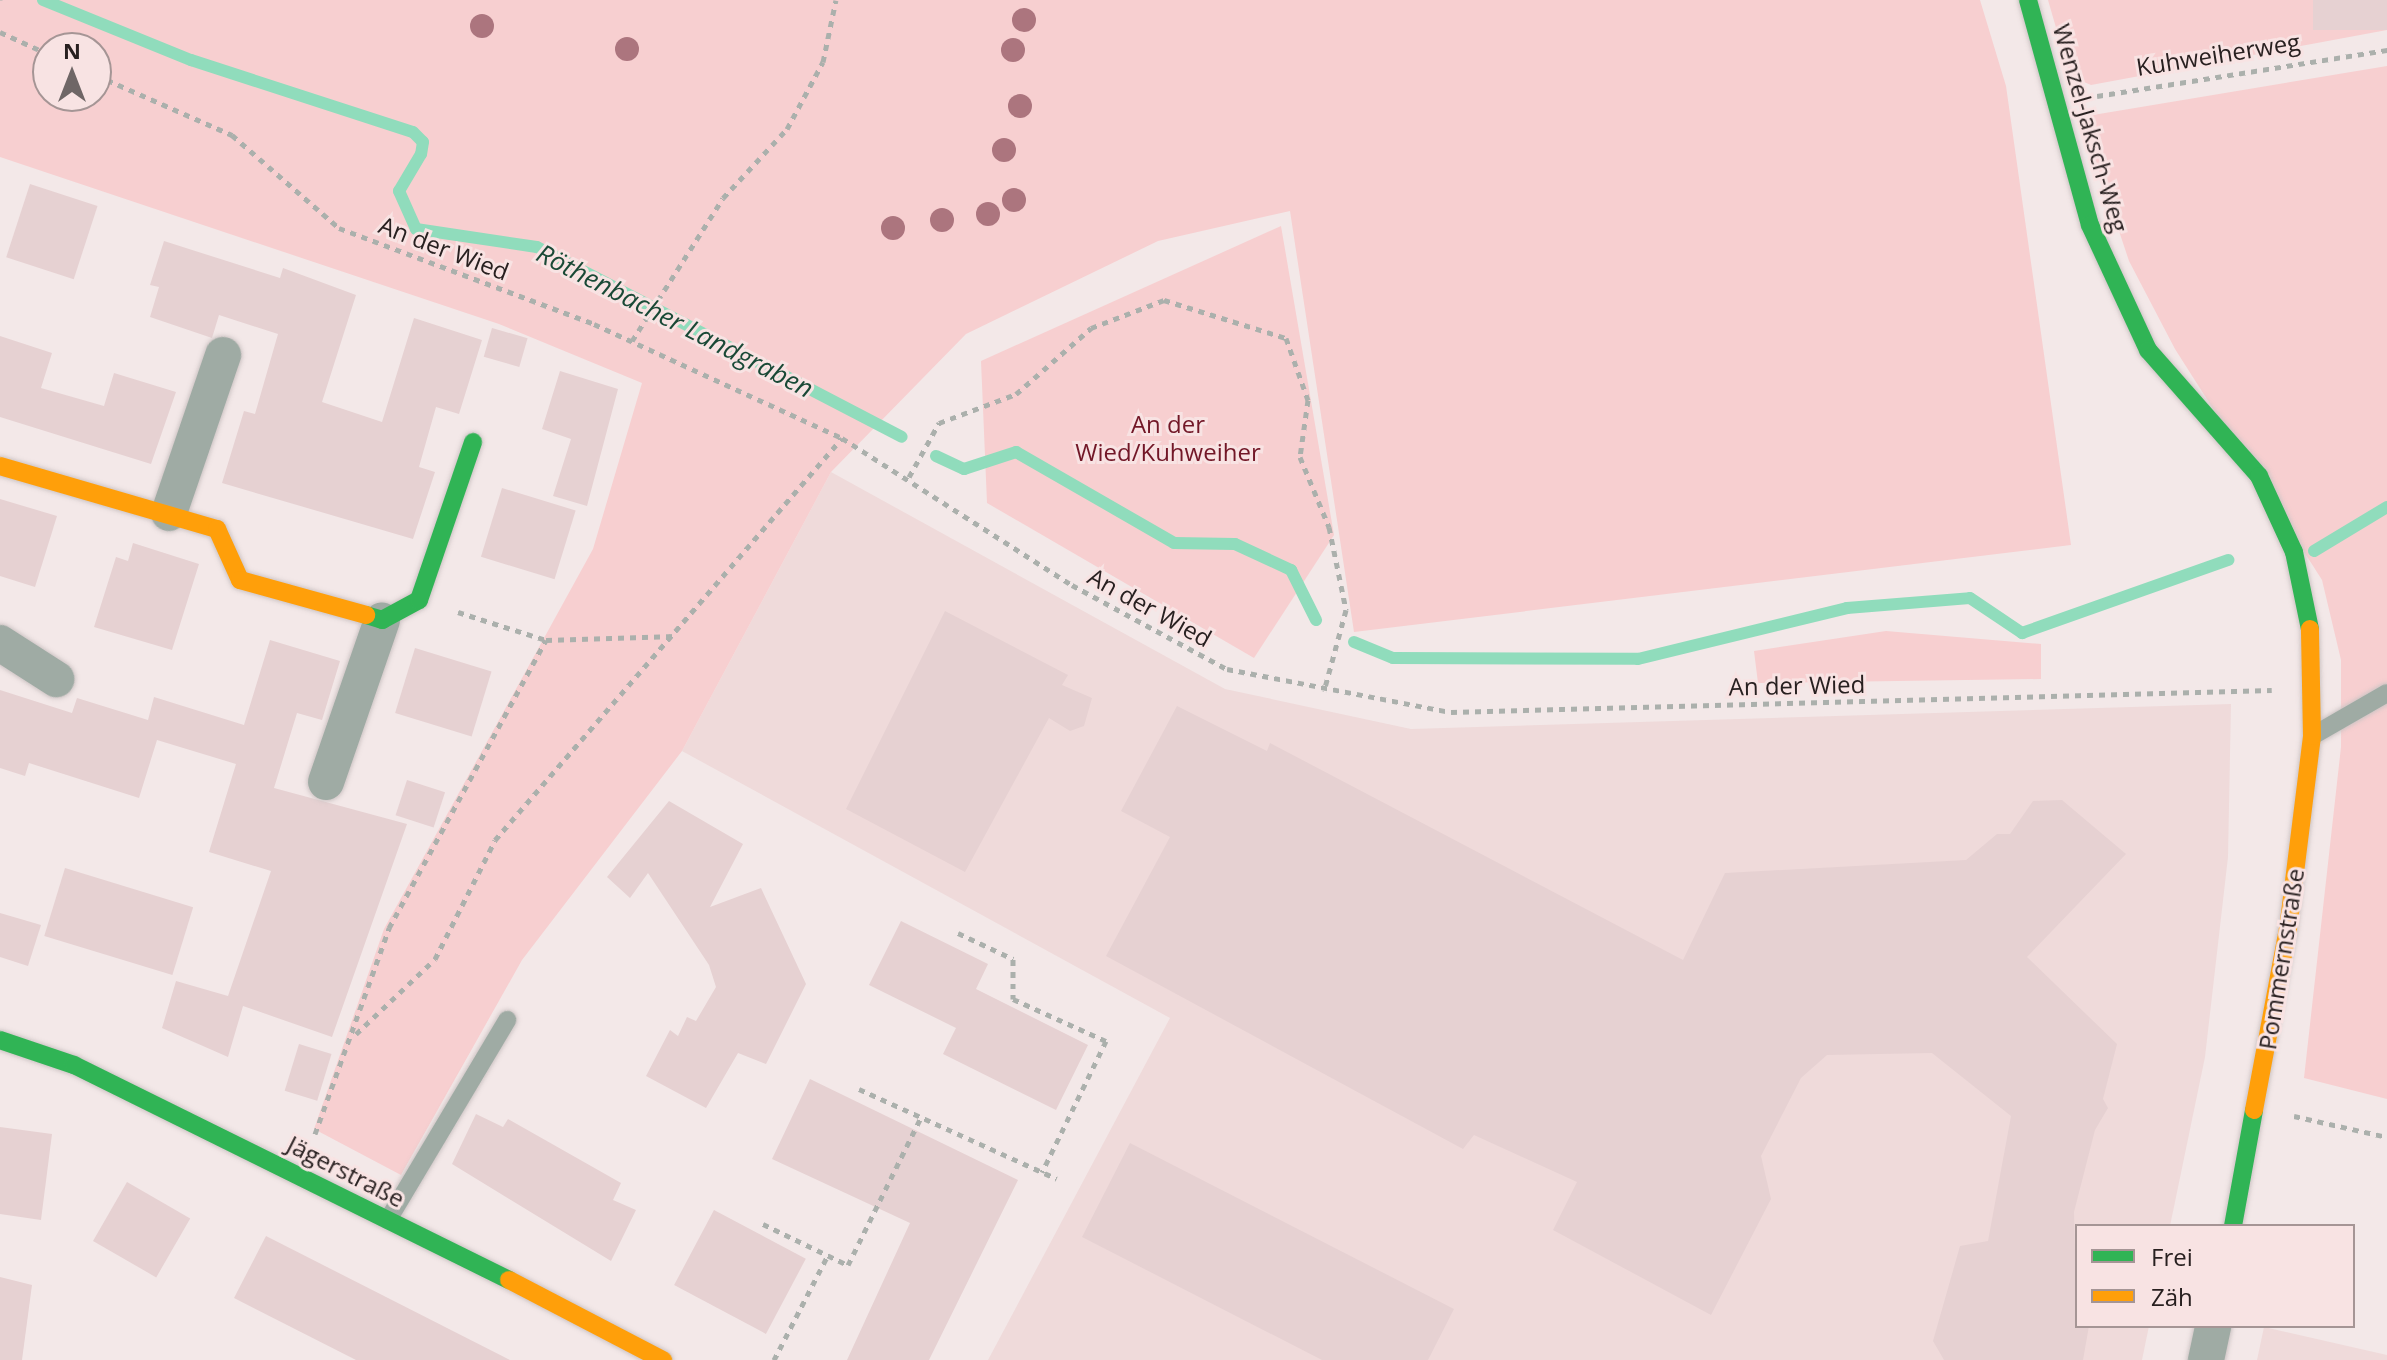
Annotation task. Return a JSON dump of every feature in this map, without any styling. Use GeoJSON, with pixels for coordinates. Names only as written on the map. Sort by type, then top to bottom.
{"type":"FeatureCollection","features":[{"type":"Feature","properties":{"kind":"street","name":"Wenzel-Jaksch-Weg"},"geometry":{"type":"LineString","coordinates":[[2028,0],[2090,225],[2148,350],[2259,476],[2294,552],[2310,614],[2313,689]]}},
{"type":"Feature","properties":{"kind":"street"},"geometry":{"type":"LineString","coordinates":[[169,513],[223,355]]}},
{"type":"Feature","properties":{"kind":"street"},"geometry":{"type":"LineString","coordinates":[[326,782],[382,620],[419,600],[473,442]]}},
{"type":"Feature","properties":{"kind":"street"},"geometry":{"type":"LineString","coordinates":[[0,466],[217,529],[240,580],[382,620]]}},
{"type":"Feature","properties":{"kind":"street"},"geometry":{"type":"LineString","coordinates":[[0,643],[56,679]]}},
{"type":"Feature","properties":{"kind":"street","name":"Pommernstraße"},"geometry":{"type":"LineString","coordinates":[[2233,1224],[2257,1108],[2312,736],[2313,689]]}},
{"type":"Feature","properties":{"kind":"street","name":"Jägerstraße"},"geometry":{"type":"LineString","coordinates":[[0,1040],[74,1065],[299,1172],[607,1347],[663,1360]]}},
{"type":"Feature","properties":{"kind":"street"},"geometry":{"type":"LineString","coordinates":[[2206,1360],[2213,1328]]}},
{"type":"Feature","properties":{"kind":"lane"},"geometry":{"type":"LineString","coordinates":[[2312,736],[2387,693]]}},
{"type":"Feature","properties":{"kind":"lane"},"geometry":{"type":"LineString","coordinates":[[388,1220],[507,1020]]}},
{"type":"Feature","properties":{"kind":"path"},"geometry":{"type":"LineString","coordinates":[[632,341],[661,290],[723,198],[787,129],[823,62],[836,0]]}},
{"type":"Feature","properties":{"kind":"path"},"geometry":{"type":"LineString","coordinates":[[0,41],[1,33],[32,47]]}},
{"type":"Feature","properties":{"kind":"path","name":"Kuhweiherweg"},"geometry":{"type":"LineString","coordinates":[[2056,103],[2387,50]]}},
{"type":"Feature","properties":{"kind":"path","name":"An der Wied"},"geometry":{"type":"LineString","coordinates":[[112,82],[232,135],[339,228],[632,341],[842,438],[909,477],[1072,585],[1227,669],[1324,691],[1451,712],[2313,689]]}},
{"type":"Feature","properties":{"kind":"path"},"geometry":{"type":"LineString","coordinates":[[909,477],[939,423],[1016,394],[1091,328],[1164,300],[1286,338],[1308,400],[1300,457],[1329,527],[1346,610],[1324,691]]}},
{"type":"Feature","properties":{"kind":"path"},"geometry":{"type":"LineString","coordinates":[[356,1034],[435,959],[495,840],[676,636],[842,438]]}},
{"type":"Feature","properties":{"kind":"path"},"geometry":{"type":"LineString","coordinates":[[419,600],[546,640],[676,636]]}},
{"type":"Feature","properties":{"kind":"path"},"geometry":{"type":"LineString","coordinates":[[299,1172],[356,1034],[389,928],[546,640]]}},
{"type":"Feature","properties":{"kind":"path"},"geometry":{"type":"LineString","coordinates":[[958,933],[1013,959],[1013,999],[1106,1041],[1042,1172]]}},
{"type":"Feature","properties":{"kind":"path"},"geometry":{"type":"LineString","coordinates":[[859,1089],[1057,1179]]}},
{"type":"Feature","properties":{"kind":"path"},"geometry":{"type":"LineString","coordinates":[[2257,1108],[2387,1137]]}},
{"type":"Feature","properties":{"kind":"path"},"geometry":{"type":"LineString","coordinates":[[763,1224],[848,1265],[921,1117]]}},
{"type":"Feature","properties":{"kind":"path"},"geometry":{"type":"LineString","coordinates":[[774,1360],[828,1255]]}},
{"type":"Feature","properties":{"kind":"shaded area"},"geometry":{"type":"Polygon","coordinates":[[[831,472],[1225,689],[1411,729],[2231,704],[2228,857],[2205,1057],[2170,1224],[2075,1224],[2075,1328],[2149,1328],[2142,1360],[988,1360],[1170,1018],[682,751],[831,472]]]}},
{"type":"Feature","properties":{"kind":"shaded area"},"geometry":{"type":"Polygon","coordinates":[[[2264,1328],[2387,1355],[2387,1360],[2257,1360],[2264,1328]]]}},
{"type":"Feature","properties":{"kind":"green space"},"geometry":{"type":"Polygon","coordinates":[[[0,0],[1980,0],[2006,86],[2071,545],[1354,632],[1290,211],[1158,241],[966,334],[831,472],[682,751],[522,960],[401,1175],[314,1129],[384,929],[593,549],[642,383],[499,324],[0,157],[0,0]]]}},
{"type":"Feature","properties":{"kind":"green space"},"geometry":{"type":"Polygon","coordinates":[[[2048,0],[2387,0],[2387,30],[2091,85],[2070,76],[2048,0]]]}},
{"type":"Feature","properties":{"kind":"green space"},"geometry":{"type":"Polygon","coordinates":[[[2387,66],[2387,1099],[2304,1078],[2341,747],[2341,660],[2322,580],[2175,349],[2129,261],[2081,117],[2387,66]]]}},
{"type":"Feature","properties":{"kind":"green space","name":"An der Wied/Kuhweiher"},"geometry":{"type":"Polygon","coordinates":[[[1281,226],[1334,535],[1254,658],[987,503],[981,361],[1281,226]]]}},
{"type":"Feature","properties":{"kind":"green space"},"geometry":{"type":"Polygon","coordinates":[[[1886,631],[2041,644],[2041,679],[1758,683],[1754,651],[1886,631]]]}},
{"type":"Feature","properties":{"kind":"building"},"geometry":{"type":"Polygon","coordinates":[[[2313,0],[2387,0],[2387,30],[2313,30],[2313,0]]]}},
{"type":"Feature","properties":{"kind":"building"},"geometry":{"type":"Polygon","coordinates":[[[30,184],[98,206],[74,279],[6,257],[30,184]]]}},
{"type":"Feature","properties":{"kind":"building"},"geometry":{"type":"Polygon","coordinates":[[[164,241],[280,278],[283,268],[356,295],[322,402],[382,422],[414,318],[482,340],[459,414],[436,407],[419,467],[435,472],[413,539],[222,483],[244,411],[255,414],[278,334],[219,315],[212,338],[150,317],[159,287],[150,285],[164,241]]]}},
{"type":"Feature","properties":{"kind":"building"},"geometry":{"type":"Polygon","coordinates":[[[492,328],[528,338],[519,367],[484,357],[492,328]]]}},
{"type":"Feature","properties":{"kind":"building"},"geometry":{"type":"Polygon","coordinates":[[[0,336],[52,353],[41,388],[104,406],[114,373],[176,392],[151,464],[0,417],[0,336]]]}},
{"type":"Feature","properties":{"kind":"building"},"geometry":{"type":"Polygon","coordinates":[[[560,371],[618,389],[587,506],[553,496],[571,439],[542,429],[560,371]]]}},
{"type":"Feature","properties":{"kind":"building"},"geometry":{"type":"Polygon","coordinates":[[[502,488],[576,511],[555,579],[481,557],[502,488]]]}},
{"type":"Feature","properties":{"kind":"building"},"geometry":{"type":"Polygon","coordinates":[[[0,499],[57,516],[35,587],[0,576],[0,499]]]}},
{"type":"Feature","properties":{"kind":"building"},"geometry":{"type":"Polygon","coordinates":[[[133,543],[199,564],[172,650],[94,627],[116,557],[128,561],[133,543]]]}},
{"type":"Feature","properties":{"kind":"building"},"geometry":{"type":"Polygon","coordinates":[[[945,611],[1068,675],[1062,685],[1092,698],[1084,726],[1070,731],[1049,718],[965,872],[846,809],[945,611]]]}},
{"type":"Feature","properties":{"kind":"building"},"geometry":{"type":"Polygon","coordinates":[[[270,640],[340,661],[322,720],[297,713],[274,788],[407,824],[332,1037],[243,1006],[228,1057],[162,1028],[176,981],[228,996],[271,871],[209,852],[236,764],[157,740],[139,798],[29,763],[25,776],[0,768],[0,690],[72,713],[77,698],[148,720],[154,697],[244,725],[270,640]]]}},
{"type":"Feature","properties":{"kind":"building"},"geometry":{"type":"Polygon","coordinates":[[[415,648],[492,671],[472,736],[395,713],[415,648]]]}},
{"type":"Feature","properties":{"kind":"building"},"geometry":{"type":"Polygon","coordinates":[[[1177,706],[1267,751],[1270,743],[1683,960],[1725,873],[1966,860],[1997,834],[2010,834],[2033,801],[2062,800],[2126,854],[2027,957],[2117,1044],[2103,1099],[2108,1108],[2095,1130],[2074,1212],[2075,1328],[2089,1328],[2083,1360],[1944,1360],[1933,1341],[1960,1246],[1988,1241],[2011,1116],[1932,1053],[1827,1055],[1801,1078],[1761,1156],[1771,1199],[1711,1315],[1553,1230],[1577,1182],[1474,1135],[1463,1149],[1106,956],[1170,837],[1121,811],[1177,706]]]}},
{"type":"Feature","properties":{"kind":"building"},"geometry":{"type":"Polygon","coordinates":[[[407,780],[445,792],[434,828],[396,815],[407,780]]]}},
{"type":"Feature","properties":{"kind":"building"},"geometry":{"type":"Polygon","coordinates":[[[669,801],[743,844],[710,907],[761,888],[806,984],[766,1064],[738,1053],[706,1108],[646,1076],[670,1030],[678,1036],[687,1017],[696,1021],[716,987],[709,965],[648,873],[630,898],[607,877],[669,801]]]}},
{"type":"Feature","properties":{"kind":"building"},"geometry":{"type":"Polygon","coordinates":[[[65,868],[193,907],[172,975],[44,936],[65,868]]]}},
{"type":"Feature","properties":{"kind":"building"},"geometry":{"type":"Polygon","coordinates":[[[0,913],[41,925],[28,966],[0,957],[0,913]]]}},
{"type":"Feature","properties":{"kind":"building"},"geometry":{"type":"Polygon","coordinates":[[[901,921],[988,964],[976,989],[1088,1045],[1056,1110],[943,1054],[956,1028],[869,985],[901,921]]]}},
{"type":"Feature","properties":{"kind":"building"},"geometry":{"type":"Polygon","coordinates":[[[299,1044],[332,1054],[317,1101],[285,1091],[299,1044]]]}},
{"type":"Feature","properties":{"kind":"building"},"geometry":{"type":"Polygon","coordinates":[[[810,1079],[1018,1180],[929,1360],[847,1360],[910,1223],[772,1159],[810,1079]]]}},
{"type":"Feature","properties":{"kind":"building"},"geometry":{"type":"Polygon","coordinates":[[[476,1114],[503,1127],[508,1119],[621,1183],[613,1200],[636,1210],[611,1261],[452,1164],[476,1114]]]}},
{"type":"Feature","properties":{"kind":"building"},"geometry":{"type":"Polygon","coordinates":[[[0,1127],[52,1134],[41,1220],[0,1214],[0,1127]]]}},
{"type":"Feature","properties":{"kind":"building"},"geometry":{"type":"Polygon","coordinates":[[[1130,1143],[1454,1309],[1428,1360],[1322,1360],[1082,1237],[1130,1143]]]}},
{"type":"Feature","properties":{"kind":"building"},"geometry":{"type":"Polygon","coordinates":[[[127,1182],[190,1218],[156,1277],[93,1241],[127,1182]]]}},
{"type":"Feature","properties":{"kind":"building"},"geometry":{"type":"Polygon","coordinates":[[[714,1210],[806,1259],[766,1334],[674,1285],[714,1210]]]}},
{"type":"Feature","properties":{"kind":"building"},"geometry":{"type":"Polygon","coordinates":[[[266,1236],[510,1360],[356,1360],[234,1298],[266,1236]]]}},
{"type":"Feature","properties":{"kind":"building"},"geometry":{"type":"Polygon","coordinates":[[[0,1277],[32,1285],[22,1360],[0,1360],[0,1277]]]}},
{"type":"Feature","properties":{"kind":"waterway","name":"Röthenbacher Landgraben"},"geometry":{"type":"LineString","coordinates":[[43,0],[191,60],[413,132],[423,142],[421,154],[399,191],[416,229],[537,247],[902,437]]}},
{"type":"Feature","properties":{"kind":"waterway","name":"Röthenbacher Landgraben"},"geometry":{"type":"LineString","coordinates":[[936,456],[964,469],[1016,452],[1174,543],[1235,544],[1291,570],[1316,620]]}},
{"type":"Feature","properties":{"kind":"waterway","name":"Röthenbacher Landgraben"},"geometry":{"type":"LineString","coordinates":[[2314,551],[2387,507]]}},
{"type":"Feature","properties":{"kind":"waterway","name":"Röthenbacher Landgraben"},"geometry":{"type":"LineString","coordinates":[[1354,642],[1393,658],[1638,659],[1847,608],[1970,598],[2022,633],[2228,560]]}},
{"type":"Feature","properties":{"kind":"traffic: fast"},"geometry":{"type":"LineString","coordinates":[[2028,0],[2090,225],[2148,350],[2259,476],[2294,552],[2310,629]]}},
{"type":"Feature","properties":{"kind":"traffic: fast"},"geometry":{"type":"LineString","coordinates":[[366,615],[382,620],[419,600],[473,442]]}},
{"type":"Feature","properties":{"kind":"traffic: fast"},"geometry":{"type":"LineString","coordinates":[[0,1040],[74,1065],[509,1280]]}},
{"type":"Feature","properties":{"kind":"traffic: fast"},"geometry":{"type":"LineString","coordinates":[[2233,1224],[2254,1110]]}},
{"type":"Feature","properties":{"kind":"traffic: slow"},"geometry":{"type":"LineString","coordinates":[[0,466],[217,529],[240,580],[366,615]]}},
{"type":"Feature","properties":{"kind":"traffic: slow"},"geometry":{"type":"LineString","coordinates":[[2254,1110],[2288,929],[2312,736],[2310,629]]}},
{"type":"Feature","properties":{"kind":"traffic: slow"},"geometry":{"type":"LineString","coordinates":[[509,1280],[663,1360]]}}]}
